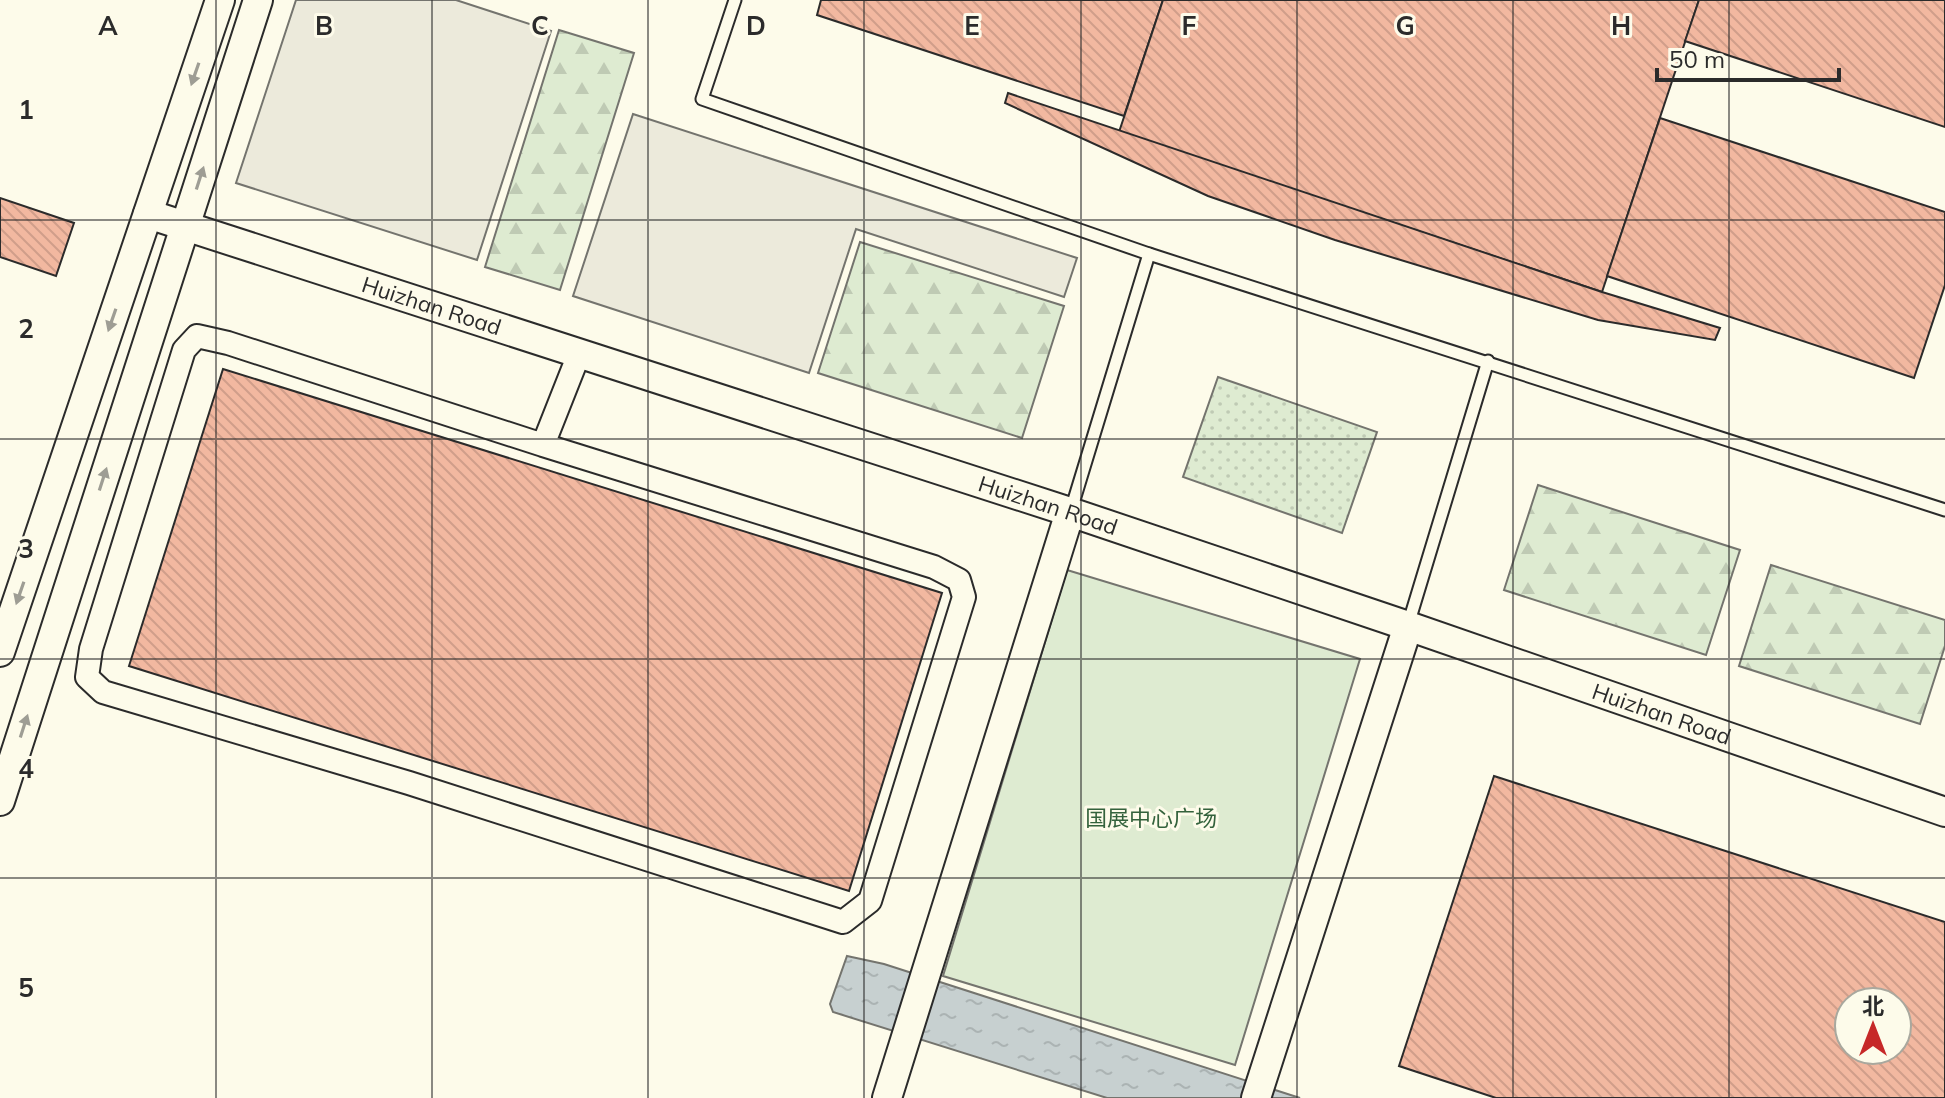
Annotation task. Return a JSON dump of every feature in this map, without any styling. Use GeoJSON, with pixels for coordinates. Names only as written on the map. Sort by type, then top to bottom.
{"type":"FeatureCollection","features":[{"type":"Feature","properties":{"kind":"street"},"geometry":{"type":"LineString","coordinates":[[0,652],[220,0]]}},
{"type":"Feature","properties":{"kind":"street"},"geometry":{"type":"LineString","coordinates":[[0,801],[258,0]]}},
{"type":"Feature","properties":{"kind":"street","name":"Huizhan Road"},"geometry":{"type":"LineString","coordinates":[[148,214],[1070,512],[1945,812]]}},
{"type":"Feature","properties":{"kind":"street"},"geometry":{"type":"LineString","coordinates":[[197,336],[228,343],[543,445],[934,567],[959,580],[964,597],[870,901],[843,922],[409,783],[103,692],[87,677],[91,649],[184,350],[197,336]]}},
{"type":"Feature","properties":{"kind":"street"},"geometry":{"type":"LineString","coordinates":[[543,445],[579,354]]}},
{"type":"Feature","properties":{"kind":"street"},"geometry":{"type":"LineString","coordinates":[[897,1095],[1070,512]]}},
{"type":"Feature","properties":{"kind":"street"},"geometry":{"type":"LineString","coordinates":[[1256,1098],[1408,626]]}},
{"type":"Feature","properties":{"kind":"lane"},"geometry":{"type":"LineString","coordinates":[[735,0],[702,99],[1149,254],[1945,510]]}},
{"type":"Feature","properties":{"kind":"lane"},"geometry":{"type":"LineString","coordinates":[[1070,512],[1149,254]]}},
{"type":"Feature","properties":{"kind":"lane"},"geometry":{"type":"LineString","coordinates":[[1408,626],[1488,361]]}},
{"type":"Feature","properties":{"kind":"green space"},"geometry":{"type":"Polygon","coordinates":[[[559,30],[634,53],[560,290],[485,267],[559,30]]]}},
{"type":"Feature","properties":{"kind":"green space"},"geometry":{"type":"Polygon","coordinates":[[[860,242],[1064,306],[1022,438],[818,373],[860,242]]]}},
{"type":"Feature","properties":{"kind":"green space"},"geometry":{"type":"Polygon","coordinates":[[[1218,377],[1377,432],[1342,533],[1183,477],[1218,377]]]}},
{"type":"Feature","properties":{"kind":"green space"},"geometry":{"type":"Polygon","coordinates":[[[1538,485],[1740,550],[1706,655],[1504,590],[1538,485]]]}},
{"type":"Feature","properties":{"kind":"green space"},"geometry":{"type":"Polygon","coordinates":[[[1771,565],[1945,620],[1945,646],[1920,724],[1739,666],[1771,565]]]}},
{"type":"Feature","properties":{"kind":"green space","name":"国展中心广场"},"geometry":{"type":"Polygon","coordinates":[[[1067,570],[1360,659],[1235,1065],[943,976],[1067,570]]]}},
{"type":"Feature","properties":{"kind":"shaded area"},"geometry":{"type":"Polygon","coordinates":[[[296,0],[456,0],[551,31],[477,260],[236,183],[296,0]]]}},
{"type":"Feature","properties":{"kind":"shaded area"},"geometry":{"type":"Polygon","coordinates":[[[633,114],[1077,258],[1064,297],[856,229],[809,373],[573,296],[633,114]]]}},
{"type":"Feature","properties":{"kind":"water"},"geometry":{"type":"Polygon","coordinates":[[[847,956],[884,964],[1300,1098],[1107,1098],[833,1012],[830,1004],[847,956]]]}},
{"type":"Feature","properties":{"kind":"building"},"geometry":{"type":"Polygon","coordinates":[[[821,0],[1163,0],[1124,116],[817,15],[821,0]]]}},
{"type":"Feature","properties":{"kind":"building"},"geometry":{"type":"Polygon","coordinates":[[[1163,0],[1699,0],[1602,292],[1119,132],[1163,0]]]}},
{"type":"Feature","properties":{"kind":"building"},"geometry":{"type":"Polygon","coordinates":[[[1699,0],[1945,0],[1945,127],[1685,41],[1699,0]]]}},
{"type":"Feature","properties":{"kind":"building"},"geometry":{"type":"Polygon","coordinates":[[[1008,93],[1602,292],[1720,328],[1715,340],[1598,320],[1335,240],[1208,196],[1005,103],[1008,93]]]}},
{"type":"Feature","properties":{"kind":"building"},"geometry":{"type":"Polygon","coordinates":[[[1660,118],[1945,212],[1945,285],[1914,378],[1607,276],[1660,118]]]}},
{"type":"Feature","properties":{"kind":"building"},"geometry":{"type":"Polygon","coordinates":[[[0,198],[74,223],[56,276],[0,257],[0,198]]]}},
{"type":"Feature","properties":{"kind":"building"},"geometry":{"type":"Polygon","coordinates":[[[223,369],[942,593],[849,891],[129,666],[223,369]]]}},
{"type":"Feature","properties":{"kind":"building"},"geometry":{"type":"Polygon","coordinates":[[[1494,776],[1945,922],[1945,1098],[1496,1098],[1399,1066],[1494,776]]]}}]}
